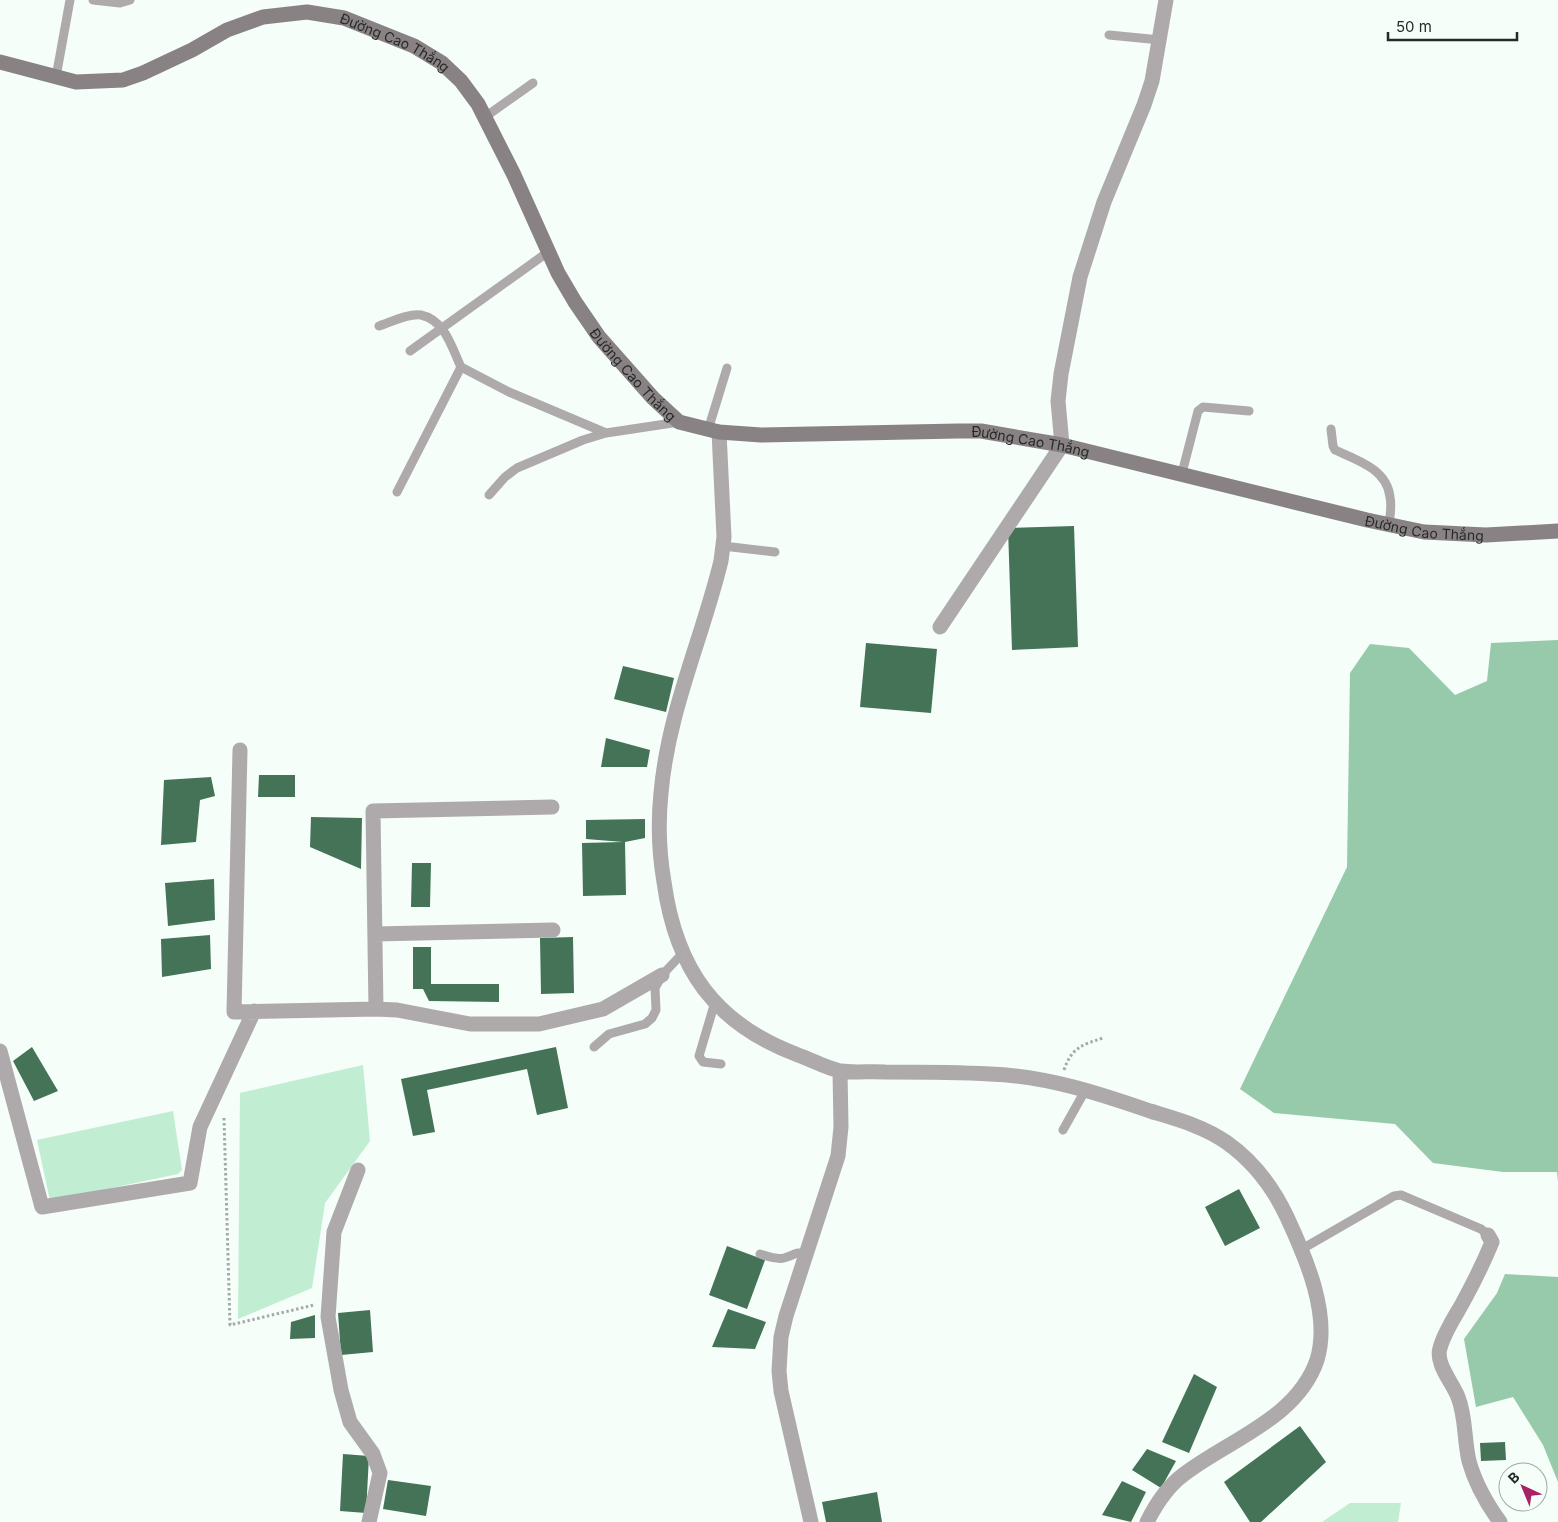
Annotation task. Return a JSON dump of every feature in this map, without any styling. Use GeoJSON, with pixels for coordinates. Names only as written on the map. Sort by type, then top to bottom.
{"type":"FeatureCollection","features":[{"type":"Feature","properties":{"kind":"street"},"geometry":{"type":"LineString","coordinates":[[940,627],[1062,445],[1058,401],[1061,374],[1080,277],[1104,202],[1144,105],[1156,64],[1166,0]]}},
{"type":"Feature","properties":{"kind":"street","name":"Đường Cao Thắng"},"geometry":{"type":"LineString","coordinates":[[0,62],[76,82],[123,80],[143,73],[192,50],[226,30],[263,17],[307,12],[344,18],[414,46],[442,63],[461,80],[478,104],[514,175],[558,273],[599,337],[653,398],[679,422],[714,431],[762,435],[958,430],[981,432],[1062,445],[1424,532],[1486,535],[1558,531]]}},
{"type":"Feature","properties":{"kind":"street"},"geometry":{"type":"LineString","coordinates":[[714,431],[724,537],[723,546],[718,575],[672,721],[664,757],[660,796],[659,833],[667,904],[682,954],[696,979],[715,1002],[738,1023],[758,1037],[779,1048],[840,1071],[994,1074],[1061,1082],[1204,1129],[1242,1154],[1259,1172],[1280,1202],[1302,1249],[1321,1313],[1322,1332],[1320,1349],[1315,1365],[1305,1384],[1292,1400],[1272,1417],[1181,1476],[1167,1490],[1147,1522]]}},
{"type":"Feature","properties":{"kind":"street"},"geometry":{"type":"LineString","coordinates":[[240,750],[234,1012],[376,1009],[398,1010],[470,1024],[538,1024],[603,1009],[662,975]]}},
{"type":"Feature","properties":{"kind":"street"},"geometry":{"type":"LineString","coordinates":[[376,1009],[373,811],[552,807]]}},
{"type":"Feature","properties":{"kind":"street"},"geometry":{"type":"LineString","coordinates":[[375,934],[553,930]]}},
{"type":"Feature","properties":{"kind":"street"},"geometry":{"type":"LineString","coordinates":[[0,1051],[42,1207],[190,1183],[200,1127],[254,1011]]}},
{"type":"Feature","properties":{"kind":"street"},"geometry":{"type":"LineString","coordinates":[[811,1522],[781,1391],[779,1371],[783,1330],[838,1156],[841,1128],[840,1071]]}},
{"type":"Feature","properties":{"kind":"street"},"geometry":{"type":"LineString","coordinates":[[358,1170],[334,1232],[328,1317],[341,1390],[350,1422],[373,1454],[380,1473],[369,1522]]}},
{"type":"Feature","properties":{"kind":"street"},"geometry":{"type":"LineString","coordinates":[[1488,1235],[1492,1242],[1481,1270],[1446,1332],[1439,1350],[1440,1362],[1458,1397],[1463,1414],[1469,1460],[1473,1473],[1488,1504],[1500,1522]]}},
{"type":"Feature","properties":{"kind":"lane"},"geometry":{"type":"LineString","coordinates":[[56,77],[70,0]]}},
{"type":"Feature","properties":{"kind":"lane"},"geometry":{"type":"LineString","coordinates":[[94,0],[120,3],[130,0]]}},
{"type":"Feature","properties":{"kind":"lane"},"geometry":{"type":"LineString","coordinates":[[1109,35],[1160,40]]}},
{"type":"Feature","properties":{"kind":"lane"},"geometry":{"type":"LineString","coordinates":[[485,117],[533,84]]}},
{"type":"Feature","properties":{"kind":"lane"},"geometry":{"type":"LineString","coordinates":[[410,351],[548,252]]}},
{"type":"Feature","properties":{"kind":"lane"},"geometry":{"type":"LineString","coordinates":[[380,326],[404,318],[421,315],[433,320],[443,328],[461,367],[509,392],[606,434]]}},
{"type":"Feature","properties":{"kind":"lane"},"geometry":{"type":"LineString","coordinates":[[397,492],[461,367]]}},
{"type":"Feature","properties":{"kind":"lane"},"geometry":{"type":"LineString","coordinates":[[714,431],[727,368]]}},
{"type":"Feature","properties":{"kind":"lane"},"geometry":{"type":"LineString","coordinates":[[1182,473],[1198,411],[1203,407],[1250,411]]}},
{"type":"Feature","properties":{"kind":"lane"},"geometry":{"type":"LineString","coordinates":[[489,495],[505,477],[517,468],[583,440],[606,434],[679,422]]}},
{"type":"Feature","properties":{"kind":"lane"},"geometry":{"type":"LineString","coordinates":[[1331,429],[1335,450],[1364,462],[1378,473],[1386,484],[1390,496],[1390,525]]}},
{"type":"Feature","properties":{"kind":"lane"},"geometry":{"type":"LineString","coordinates":[[723,546],[775,552]]}},
{"type":"Feature","properties":{"kind":"lane"},"geometry":{"type":"LineString","coordinates":[[594,1047],[609,1034],[644,1024],[652,1018],[656,1010],[655,988],[662,975],[682,954]]}},
{"type":"Feature","properties":{"kind":"lane"},"geometry":{"type":"LineString","coordinates":[[715,1002],[699,1056],[703,1062],[721,1064]]}},
{"type":"Feature","properties":{"kind":"lane"},"geometry":{"type":"LineString","coordinates":[[1064,1130],[1086,1089]]}},
{"type":"Feature","properties":{"kind":"lane"},"geometry":{"type":"LineString","coordinates":[[1302,1249],[1394,1196],[1401,1195],[1481,1229],[1488,1235]]}},
{"type":"Feature","properties":{"kind":"lane"},"geometry":{"type":"LineString","coordinates":[[760,1254],[777,1259],[798,1252],[807,1254]]}},
{"type":"Feature","properties":{"kind":"path"},"geometry":{"type":"LineString","coordinates":[[1061,1082],[1065,1067],[1075,1050],[1081,1045],[1103,1038]]}},
{"type":"Feature","properties":{"kind":"path"},"geometry":{"type":"LineString","coordinates":[[224,1118],[230,1324],[329,1302]]}},
{"type":"Feature","properties":{"kind":"green space"},"geometry":{"type":"Polygon","coordinates":[[[1558,640],[1558,1182],[1557,1172],[1503,1172],[1433,1163],[1395,1124],[1274,1113],[1240,1089],[1347,867],[1350,673],[1370,644],[1409,648],[1455,695],[1487,681],[1491,643],[1558,640]]]}},
{"type":"Feature","properties":{"kind":"green space"},"geometry":{"type":"Polygon","coordinates":[[[363,1065],[370,1141],[325,1203],[312,1288],[238,1319],[240,1093],[363,1065]]]}},
{"type":"Feature","properties":{"kind":"green space"},"geometry":{"type":"Polygon","coordinates":[[[173,1111],[182,1170],[178,1174],[50,1201],[37,1140],[173,1111]]]}},
{"type":"Feature","properties":{"kind":"green space"},"geometry":{"type":"Polygon","coordinates":[[[1505,1274],[1558,1277],[1558,1482],[1543,1445],[1513,1397],[1476,1407],[1464,1339],[1497,1293],[1505,1274]]]}},
{"type":"Feature","properties":{"kind":"green space"},"geometry":{"type":"Polygon","coordinates":[[[1350,1503],[1401,1503],[1398,1522],[1322,1522],[1350,1503]]]}},
{"type":"Feature","properties":{"kind":"building"},"geometry":{"type":"Polygon","coordinates":[[[1074,526],[1078,647],[1012,650],[1008,528],[1074,526]]]}},
{"type":"Feature","properties":{"kind":"building"},"geometry":{"type":"Polygon","coordinates":[[[866,643],[937,649],[931,713],[860,707],[866,643]]]}},
{"type":"Feature","properties":{"kind":"building"},"geometry":{"type":"Polygon","coordinates":[[[623,666],[674,678],[666,712],[614,699],[623,666]]]}},
{"type":"Feature","properties":{"kind":"building"},"geometry":{"type":"Polygon","coordinates":[[[606,738],[650,750],[647,767],[601,767],[606,738]]]}},
{"type":"Feature","properties":{"kind":"building"},"geometry":{"type":"Polygon","coordinates":[[[259,775],[295,775],[295,797],[258,797],[259,775]]]}},
{"type":"Feature","properties":{"kind":"building"},"geometry":{"type":"Polygon","coordinates":[[[211,777],[215,796],[200,800],[196,842],[161,845],[164,780],[211,777]]]}},
{"type":"Feature","properties":{"kind":"building"},"geometry":{"type":"Polygon","coordinates":[[[311,817],[362,818],[361,869],[310,847],[311,817]]]}},
{"type":"Feature","properties":{"kind":"building"},"geometry":{"type":"Polygon","coordinates":[[[645,819],[645,838],[625,842],[626,895],[583,896],[582,843],[623,842],[586,839],[586,820],[645,819]]]}},
{"type":"Feature","properties":{"kind":"building"},"geometry":{"type":"Polygon","coordinates":[[[412,863],[431,863],[430,907],[411,907],[412,863]]]}},
{"type":"Feature","properties":{"kind":"building"},"geometry":{"type":"Polygon","coordinates":[[[214,879],[215,920],[168,926],[165,883],[214,879]]]}},
{"type":"Feature","properties":{"kind":"building"},"geometry":{"type":"Polygon","coordinates":[[[210,935],[211,969],[162,977],[161,939],[210,935]]]}},
{"type":"Feature","properties":{"kind":"building"},"geometry":{"type":"Polygon","coordinates":[[[573,937],[574,993],[541,994],[540,938],[573,937]]]}},
{"type":"Feature","properties":{"kind":"building"},"geometry":{"type":"Polygon","coordinates":[[[413,947],[431,947],[431,984],[499,984],[499,1002],[429,1001],[423,989],[413,989],[413,947]]]}},
{"type":"Feature","properties":{"kind":"building"},"geometry":{"type":"Polygon","coordinates":[[[32,1047],[58,1091],[34,1101],[13,1061],[32,1047]]]}},
{"type":"Feature","properties":{"kind":"building"},"geometry":{"type":"Polygon","coordinates":[[[556,1047],[568,1108],[537,1115],[527,1069],[427,1090],[435,1132],[413,1136],[401,1079],[556,1047]]]}},
{"type":"Feature","properties":{"kind":"building"},"geometry":{"type":"Polygon","coordinates":[[[1239,1189],[1260,1228],[1225,1246],[1205,1207],[1239,1189]]]}},
{"type":"Feature","properties":{"kind":"building"},"geometry":{"type":"Polygon","coordinates":[[[727,1246],[765,1260],[747,1309],[709,1295],[727,1246]]]}},
{"type":"Feature","properties":{"kind":"building"},"geometry":{"type":"Polygon","coordinates":[[[728,1309],[766,1322],[755,1349],[712,1347],[728,1309]]]}},
{"type":"Feature","properties":{"kind":"building"},"geometry":{"type":"Polygon","coordinates":[[[370,1310],[373,1352],[341,1355],[338,1313],[370,1310]]]}},
{"type":"Feature","properties":{"kind":"building"},"geometry":{"type":"Polygon","coordinates":[[[315,1315],[315,1338],[290,1339],[291,1322],[315,1315]]]}},
{"type":"Feature","properties":{"kind":"building"},"geometry":{"type":"Polygon","coordinates":[[[1194,1374],[1217,1387],[1189,1453],[1162,1442],[1194,1374]]]}},
{"type":"Feature","properties":{"kind":"building"},"geometry":{"type":"Polygon","coordinates":[[[1300,1426],[1326,1462],[1261,1522],[1250,1522],[1224,1482],[1300,1426]]]}},
{"type":"Feature","properties":{"kind":"building"},"geometry":{"type":"Polygon","coordinates":[[[1505,1442],[1506,1460],[1481,1461],[1480,1443],[1505,1442]]]}},
{"type":"Feature","properties":{"kind":"building"},"geometry":{"type":"Polygon","coordinates":[[[1147,1449],[1176,1461],[1161,1488],[1132,1470],[1147,1449]]]}},
{"type":"Feature","properties":{"kind":"building"},"geometry":{"type":"Polygon","coordinates":[[[343,1454],[369,1456],[366,1513],[340,1511],[343,1454]]]}},
{"type":"Feature","properties":{"kind":"building"},"geometry":{"type":"Polygon","coordinates":[[[388,1480],[431,1486],[426,1516],[383,1509],[388,1480]]]}},
{"type":"Feature","properties":{"kind":"building"},"geometry":{"type":"Polygon","coordinates":[[[1122,1481],[1146,1492],[1131,1522],[1102,1515],[1122,1481]]]}},
{"type":"Feature","properties":{"kind":"building"},"geometry":{"type":"Polygon","coordinates":[[[877,1492],[882,1522],[826,1522],[822,1502],[877,1492]]]}}]}
